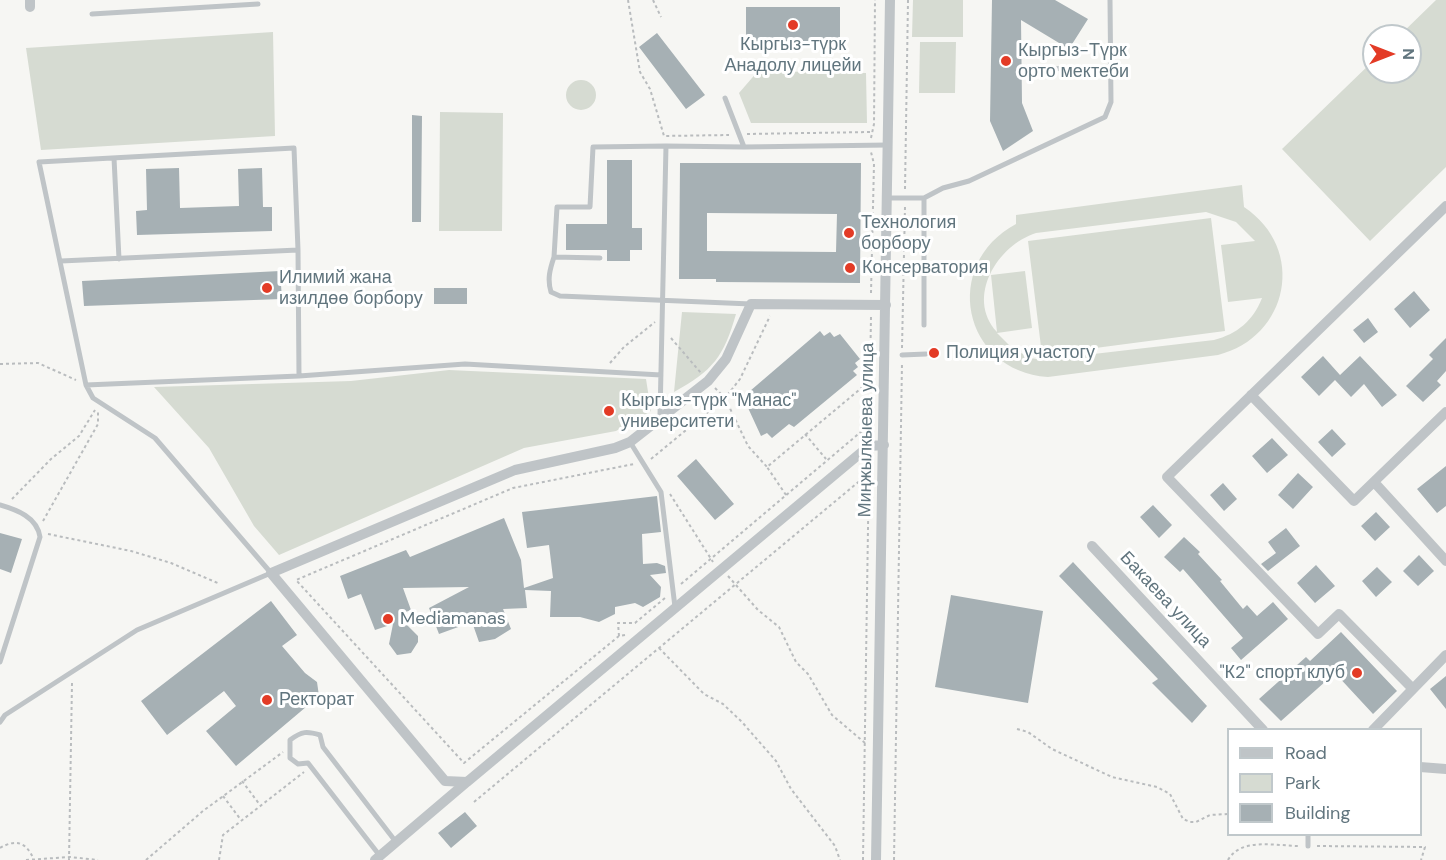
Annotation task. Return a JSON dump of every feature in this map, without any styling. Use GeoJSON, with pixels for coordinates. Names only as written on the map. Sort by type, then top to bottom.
{"type":"FeatureCollection","features":[{"type":"Feature","properties":{"kind":"street","name":"Миңжылкыева улица"},"geometry":{"type":"LineString","coordinates":[[876,860],[890,0]]}},
{"type":"Feature","properties":{"kind":"street"},"geometry":{"type":"LineString","coordinates":[[1412,688],[1340,614],[1318,634],[1167,477],[1446,206]]}},
{"type":"Feature","properties":{"kind":"street"},"geometry":{"type":"LineString","coordinates":[[478,773],[466,782],[445,781],[271,573],[515,470],[615,448],[630,442],[660,415],[708,381],[726,359],[751,304],[886,305]]}},
{"type":"Feature","properties":{"kind":"street"},"geometry":{"type":"LineString","coordinates":[[1251,395],[1354,501],[1446,412]]}},
{"type":"Feature","properties":{"kind":"street"},"geometry":{"type":"LineString","coordinates":[[378,858],[869,446],[884,445]]}},
{"type":"Feature","properties":{"kind":"street"},"geometry":{"type":"LineString","coordinates":[[1374,482],[1446,561]]}},
{"type":"Feature","properties":{"kind":"street","name":"Бакаева улица"},"geometry":{"type":"LineString","coordinates":[[1092,546],[1262,728]]}},
{"type":"Feature","properties":{"kind":"street"},"geometry":{"type":"LineString","coordinates":[[1374,728],[1446,655]]}},
{"type":"Feature","properties":{"kind":"street"},"geometry":{"type":"LineString","coordinates":[[1422,767],[1446,770]]}},
{"type":"Feature","properties":{"kind":"lane"},"geometry":{"type":"LineString","coordinates":[[888,198],[924,198],[943,188],[969,180],[1105,117],[1111,102],[1110,0]]}},
{"type":"Feature","properties":{"kind":"lane"},"geometry":{"type":"LineString","coordinates":[[92,14],[207,3],[258,4]]}},
{"type":"Feature","properties":{"kind":"lane"},"geometry":{"type":"LineString","coordinates":[[1043,69],[1111,67]]}},
{"type":"Feature","properties":{"kind":"lane"},"geometry":{"type":"LineString","coordinates":[[725,98],[737,135],[744,147]]}},
{"type":"Feature","properties":{"kind":"lane"},"geometry":{"type":"LineString","coordinates":[[751,304],[560,296],[551,292],[549,272],[554,257],[557,207],[590,207],[593,147],[888,145]]}},
{"type":"Feature","properties":{"kind":"lane"},"geometry":{"type":"LineString","coordinates":[[660,415],[666,146]]}},
{"type":"Feature","properties":{"kind":"lane"},"geometry":{"type":"LineString","coordinates":[[0,722],[2,714],[137,630],[271,573],[156,438],[99,405],[93,398],[87,385],[39,162],[294,148],[299,376]]}},
{"type":"Feature","properties":{"kind":"lane"},"geometry":{"type":"LineString","coordinates":[[114,158],[119,259]]}},
{"type":"Feature","properties":{"kind":"lane"},"geometry":{"type":"LineString","coordinates":[[924,198],[924,325]]}},
{"type":"Feature","properties":{"kind":"lane"},"geometry":{"type":"LineString","coordinates":[[61,261],[298,250]]}},
{"type":"Feature","properties":{"kind":"lane"},"geometry":{"type":"LineString","coordinates":[[554,257],[600,258]]}},
{"type":"Feature","properties":{"kind":"lane"},"geometry":{"type":"LineString","coordinates":[[902,355],[926,354]]}},
{"type":"Feature","properties":{"kind":"lane"},"geometry":{"type":"LineString","coordinates":[[87,385],[299,376],[465,364],[661,375]]}},
{"type":"Feature","properties":{"kind":"lane"},"geometry":{"type":"LineString","coordinates":[[630,442],[661,492],[675,609]]}},
{"type":"Feature","properties":{"kind":"lane"},"geometry":{"type":"LineString","coordinates":[[0,662],[39,545],[39,532],[34,522],[26,515],[3,506]]}},
{"type":"Feature","properties":{"kind":"lane"},"geometry":{"type":"LineString","coordinates":[[378,858],[308,763],[298,764],[290,758],[291,740],[300,732],[309,731],[320,735],[323,747],[396,842]]}},
{"type":"Feature","properties":{"kind":"lane"},"geometry":{"type":"LineString","coordinates":[[1308,836],[1308,846]]}},
{"type":"Feature","properties":{"kind":"path"},"geometry":{"type":"LineString","coordinates":[[628,0],[640,72],[650,89],[664,136],[871,132]]}},
{"type":"Feature","properties":{"kind":"path"},"geometry":{"type":"LineString","coordinates":[[653,0],[661,16]]}},
{"type":"Feature","properties":{"kind":"path"},"geometry":{"type":"LineString","coordinates":[[863,860],[874,164],[871,132],[874,124],[876,0]]}},
{"type":"Feature","properties":{"kind":"path"},"geometry":{"type":"LineString","coordinates":[[894,860],[908,0]]}},
{"type":"Feature","properties":{"kind":"path"},"geometry":{"type":"LineString","coordinates":[[649,460],[725,398],[740,379],[771,314]]}},
{"type":"Feature","properties":{"kind":"path"},"geometry":{"type":"LineString","coordinates":[[603,372],[624,347],[662,317]]}},
{"type":"Feature","properties":{"kind":"path"},"geometry":{"type":"LineString","coordinates":[[663,329],[725,398],[748,446],[786,495]]}},
{"type":"Feature","properties":{"kind":"path"},"geometry":{"type":"LineString","coordinates":[[0,364],[38,363],[87,385]]}},
{"type":"Feature","properties":{"kind":"path"},"geometry":{"type":"LineString","coordinates":[[766,467],[871,380]]}},
{"type":"Feature","properties":{"kind":"path"},"geometry":{"type":"LineString","coordinates":[[3,506],[51,459],[79,436],[99,405]]}},
{"type":"Feature","properties":{"kind":"path"},"geometry":{"type":"LineString","coordinates":[[99,405],[98,424],[45,514],[39,532],[131,551],[171,563],[215,584],[238,587]]}},
{"type":"Feature","properties":{"kind":"path"},"geometry":{"type":"LineString","coordinates":[[642,463],[513,488],[296,580],[464,763],[619,636],[618,623],[635,623],[869,425]]}},
{"type":"Feature","properties":{"kind":"path"},"geometry":{"type":"LineString","coordinates":[[805,434],[827,460]]}},
{"type":"Feature","properties":{"kind":"path"},"geometry":{"type":"LineString","coordinates":[[474,802],[869,474]]}},
{"type":"Feature","properties":{"kind":"path"},"geometry":{"type":"LineString","coordinates":[[667,490],[710,558],[758,610],[779,627],[796,662],[808,674],[832,715],[865,743]]}},
{"type":"Feature","properties":{"kind":"path"},"geometry":{"type":"LineString","coordinates":[[659,648],[704,694],[723,704],[742,722],[776,761],[791,789],[835,846],[840,860]]}},
{"type":"Feature","properties":{"kind":"path"},"geometry":{"type":"LineString","coordinates":[[70,859],[72,671]]}},
{"type":"Feature","properties":{"kind":"path"},"geometry":{"type":"LineString","coordinates":[[1017,729],[1028,732],[1052,749],[1112,777],[1157,788],[1170,794],[1183,819],[1190,822],[1196,822],[1210,815],[1227,814]]}},
{"type":"Feature","properties":{"kind":"path"},"geometry":{"type":"LineString","coordinates":[[146,860],[223,795],[289,748]]}},
{"type":"Feature","properties":{"kind":"path"},"geometry":{"type":"LineString","coordinates":[[219,860],[223,835],[311,767]]}},
{"type":"Feature","properties":{"kind":"path"},"geometry":{"type":"LineString","coordinates":[[242,781],[260,806]]}},
{"type":"Feature","properties":{"kind":"path"},"geometry":{"type":"LineString","coordinates":[[223,795],[241,820]]}},
{"type":"Feature","properties":{"kind":"path"},"geometry":{"type":"LineString","coordinates":[[0,848],[10,842],[19,842],[29,848],[34,860]]}},
{"type":"Feature","properties":{"kind":"path"},"geometry":{"type":"LineString","coordinates":[[1228,860],[1234,851],[1243,845],[1425,847],[1421,860]]}},
{"type":"Feature","properties":{"kind":"path"},"geometry":{"type":"LineString","coordinates":[[26,860],[99,860]]}},
{"type":"Feature","properties":{"kind":"green space"},"geometry":{"type":"Polygon","coordinates":[[[913,0],[963,0],[963,37],[912,37],[913,0]]]}},
{"type":"Feature","properties":{"kind":"green space"},"geometry":{"type":"Polygon","coordinates":[[[1436,0],[1446,0],[1446,167],[1370,241],[1282,149],[1362,72],[1362,84],[1422,84],[1422,24],[1411,24],[1436,0]]]}},
{"type":"Feature","properties":{"kind":"green space"},"geometry":{"type":"Polygon","coordinates":[[[273,32],[275,136],[41,150],[26,48],[273,32]]]}},
{"type":"Feature","properties":{"kind":"green space"},"geometry":{"type":"Polygon","coordinates":[[[920,42],[956,42],[955,93],[919,93],[920,42]]]}},
{"type":"Feature","properties":{"kind":"green space"},"geometry":{"type":"Polygon","coordinates":[[[758,71],[866,73],[867,123],[751,123],[739,93],[758,71]]]}},
{"type":"Feature","properties":{"kind":"green space"},"geometry":{"type":"Polygon","coordinates":[[[581,80],[592,84],[596,95],[592,106],[581,110],[570,106],[566,95],[570,84],[581,80]]]}},
{"type":"Feature","properties":{"kind":"green space"},"geometry":{"type":"Polygon","coordinates":[[[440,112],[503,113],[502,231],[439,231],[440,112]]]}},
{"type":"Feature","properties":{"kind":"green space"},"geometry":{"type":"Polygon","coordinates":[[[1242,185],[1244,207],[1264,225],[1276,245],[1282,268],[1281,290],[1274,311],[1261,330],[1242,345],[1218,355],[1048,377],[1019,370],[996,356],[980,336],[972,313],[970,288],[977,264],[992,242],[1016,224],[1016,215],[1242,185]],[[1206,212],[1036,233],[1022,239],[1009,249],[990,274],[985,288],[984,303],[988,318],[997,332],[991,275],[1025,271],[1032,328],[997,333],[1013,349],[1031,358],[1042,360],[1214,340],[1230,334],[1249,320],[1262,298],[1228,302],[1221,245],[1255,241],[1236,222],[1206,212]]]}},
{"type":"Feature","properties":{"kind":"green space"},"geometry":{"type":"Polygon","coordinates":[[[1211,218],[1225,331],[1042,355],[1028,241],[1211,218]]]}},
{"type":"Feature","properties":{"kind":"green space"},"geometry":{"type":"Polygon","coordinates":[[[682,312],[736,314],[727,341],[715,361],[698,377],[674,392],[682,312]]]}},
{"type":"Feature","properties":{"kind":"green space"},"geometry":{"type":"Polygon","coordinates":[[[449,370],[646,379],[651,411],[616,431],[524,448],[279,555],[254,526],[209,448],[154,387],[351,381],[449,370]]]}},
{"type":"Feature","properties":{"kind":"building","name":"Кыргыз-Түрк орто мектеби"},"geometry":{"type":"Polygon","coordinates":[[[992,0],[1055,0],[1088,19],[1069,49],[1021,20],[1022,103],[1033,131],[1003,151],[990,121],[992,0]]]}},
{"type":"Feature","properties":{"kind":"building","name":"Кыргыз-түрк Анадолу лицейи"},"geometry":{"type":"Polygon","coordinates":[[[746,7],[840,7],[840,44],[746,44],[746,7]]]}},
{"type":"Feature","properties":{"kind":"building"},"geometry":{"type":"Polygon","coordinates":[[[657,33],[705,95],[686,109],[639,47],[657,33]]]}},
{"type":"Feature","properties":{"kind":"building"},"geometry":{"type":"Polygon","coordinates":[[[412,115],[422,116],[421,222],[412,222],[412,115]]]}},
{"type":"Feature","properties":{"kind":"building"},"geometry":{"type":"Polygon","coordinates":[[[607,160],[632,160],[632,228],[642,228],[642,250],[630,250],[630,261],[607,261],[607,250],[566,250],[566,224],[607,224],[607,160]]]}},
{"type":"Feature","properties":{"kind":"building","name":"Технология борбору"},"geometry":{"type":"Polygon","coordinates":[[[680,163],[861,163],[860,283],[716,282],[716,279],[679,279],[680,163]],[[707,213],[707,251],[836,252],[837,214],[707,213]]]}},
{"type":"Feature","properties":{"kind":"building"},"geometry":{"type":"Polygon","coordinates":[[[179,168],[180,208],[239,206],[238,169],[262,168],[263,207],[272,207],[272,231],[137,235],[136,211],[147,210],[146,169],[179,168]]]}},
{"type":"Feature","properties":{"kind":"building"},"geometry":{"type":"Polygon","coordinates":[[[280,271],[282,299],[84,306],[82,281],[280,271]]]}},
{"type":"Feature","properties":{"kind":"building"},"geometry":{"type":"Polygon","coordinates":[[[434,288],[467,288],[467,304],[434,304],[434,288]]]}},
{"type":"Feature","properties":{"kind":"building"},"geometry":{"type":"Polygon","coordinates":[[[1414,291],[1430,310],[1410,328],[1394,309],[1414,291]]]}},
{"type":"Feature","properties":{"kind":"building"},"geometry":{"type":"Polygon","coordinates":[[[1368,318],[1378,332],[1364,343],[1353,330],[1368,318]]]}},
{"type":"Feature","properties":{"kind":"building"},"geometry":{"type":"Polygon","coordinates":[[[820,331],[824,336],[830,332],[834,337],[840,334],[860,359],[855,363],[858,367],[853,371],[857,375],[794,427],[789,424],[772,438],[767,433],[761,436],[743,397],[820,331]]]}},
{"type":"Feature","properties":{"kind":"building"},"geometry":{"type":"Polygon","coordinates":[[[1446,338],[1446,371],[1437,381],[1441,385],[1423,402],[1406,386],[1433,359],[1429,355],[1446,338]]]}},
{"type":"Feature","properties":{"kind":"building"},"geometry":{"type":"Polygon","coordinates":[[[1323,356],[1340,375],[1360,356],[1397,395],[1382,407],[1364,384],[1351,397],[1335,380],[1319,396],[1301,377],[1323,356]]]}},
{"type":"Feature","properties":{"kind":"building"},"geometry":{"type":"Polygon","coordinates":[[[1332,429],[1346,444],[1332,457],[1318,442],[1332,429]]]}},
{"type":"Feature","properties":{"kind":"building"},"geometry":{"type":"Polygon","coordinates":[[[1272,438],[1288,455],[1267,473],[1252,456],[1272,438]]]}},
{"type":"Feature","properties":{"kind":"building"},"geometry":{"type":"Polygon","coordinates":[[[696,459],[734,504],[715,520],[677,476],[696,459]]]}},
{"type":"Feature","properties":{"kind":"building"},"geometry":{"type":"Polygon","coordinates":[[[1446,466],[1446,506],[1437,513],[1417,489],[1446,466]]]}},
{"type":"Feature","properties":{"kind":"building"},"geometry":{"type":"Polygon","coordinates":[[[1298,473],[1313,487],[1293,509],[1278,495],[1298,473]]]}},
{"type":"Feature","properties":{"kind":"building"},"geometry":{"type":"Polygon","coordinates":[[[1223,483],[1237,499],[1224,511],[1210,495],[1223,483]]]}},
{"type":"Feature","properties":{"kind":"building"},"geometry":{"type":"Polygon","coordinates":[[[657,496],[661,532],[642,534],[643,564],[657,563],[665,566],[666,573],[650,575],[661,587],[660,597],[643,607],[635,603],[615,607],[615,614],[599,622],[580,617],[550,617],[551,591],[525,590],[527,608],[503,609],[511,629],[495,639],[479,642],[472,622],[439,634],[429,608],[469,587],[403,588],[411,610],[403,613],[407,625],[418,636],[418,642],[411,653],[397,655],[389,644],[393,624],[375,630],[361,594],[348,599],[340,576],[406,550],[410,557],[504,518],[521,560],[524,588],[553,578],[549,545],[527,548],[522,512],[657,496]]]}},
{"type":"Feature","properties":{"kind":"building"},"geometry":{"type":"Polygon","coordinates":[[[1153,505],[1172,525],[1159,538],[1140,517],[1153,505]]]}},
{"type":"Feature","properties":{"kind":"building"},"geometry":{"type":"Polygon","coordinates":[[[1376,512],[1390,527],[1375,541],[1361,526],[1376,512]]]}},
{"type":"Feature","properties":{"kind":"building"},"geometry":{"type":"Polygon","coordinates":[[[1286,528],[1300,546],[1268,571],[1261,564],[1276,553],[1268,542],[1286,528]]]}},
{"type":"Feature","properties":{"kind":"building"},"geometry":{"type":"Polygon","coordinates":[[[0,533],[22,539],[11,573],[0,569],[0,533]]]}},
{"type":"Feature","properties":{"kind":"building"},"geometry":{"type":"Polygon","coordinates":[[[1184,537],[1200,552],[1198,554],[1222,580],[1220,581],[1243,609],[1247,605],[1257,616],[1273,602],[1288,619],[1241,660],[1231,648],[1243,638],[1183,569],[1180,572],[1164,557],[1184,537]]]}},
{"type":"Feature","properties":{"kind":"building"},"geometry":{"type":"Polygon","coordinates":[[[1419,555],[1434,571],[1418,586],[1403,571],[1419,555]]]}},
{"type":"Feature","properties":{"kind":"building"},"geometry":{"type":"Polygon","coordinates":[[[1073,562],[1207,706],[1192,723],[1152,683],[1158,679],[1059,576],[1073,562]]]}},
{"type":"Feature","properties":{"kind":"building"},"geometry":{"type":"Polygon","coordinates":[[[1316,565],[1335,586],[1315,603],[1297,583],[1316,565]]]}},
{"type":"Feature","properties":{"kind":"building"},"geometry":{"type":"Polygon","coordinates":[[[1377,567],[1392,582],[1376,597],[1362,581],[1377,567]]]}},
{"type":"Feature","properties":{"kind":"building"},"geometry":{"type":"Polygon","coordinates":[[[951,595],[1043,611],[1028,703],[935,687],[951,595]]]}},
{"type":"Feature","properties":{"kind":"building"},"geometry":{"type":"Polygon","coordinates":[[[271,601],[297,635],[282,646],[305,673],[317,682],[319,696],[236,766],[206,731],[236,706],[224,691],[167,735],[141,701],[271,601]]]}},
{"type":"Feature","properties":{"kind":"building"},"geometry":{"type":"Polygon","coordinates":[[[1341,632],[1397,691],[1373,714],[1335,673],[1281,721],[1259,699],[1306,657],[1310,661],[1341,632]]]}},
{"type":"Feature","properties":{"kind":"building"},"geometry":{"type":"Polygon","coordinates":[[[1446,676],[1446,709],[1430,689],[1446,676]]]}},
{"type":"Feature","properties":{"kind":"building"},"geometry":{"type":"Polygon","coordinates":[[[465,812],[477,826],[451,848],[438,833],[465,812]]]}},
{"type":"Feature","properties":{"kind":"place","name":"Кыргыз-түрк Анадолу лицейи"},"geometry":{"type":"Point","coordinates":[793,25]}},
{"type":"Feature","properties":{"kind":"place","name":"Кыргыз-Түрк орто мектеби"},"geometry":{"type":"Point","coordinates":[1006,61]}},
{"type":"Feature","properties":{"kind":"place","name":"Технология борбору"},"geometry":{"type":"Point","coordinates":[849,233]}},
{"type":"Feature","properties":{"kind":"place","name":"Консерватория"},"geometry":{"type":"Point","coordinates":[850,268]}},
{"type":"Feature","properties":{"kind":"place","name":"Илимий жана изилдөө борбору"},"geometry":{"type":"Point","coordinates":[267,288]}},
{"type":"Feature","properties":{"kind":"place","name":"Полиция участогу"},"geometry":{"type":"Point","coordinates":[934,353]}},
{"type":"Feature","properties":{"kind":"place","name":"Кыргыз-түрк \"Манас\" университети"},"geometry":{"type":"Point","coordinates":[609,411]}},
{"type":"Feature","properties":{"kind":"place","name":"Mediamanas"},"geometry":{"type":"Point","coordinates":[388,619]}},
{"type":"Feature","properties":{"kind":"place","name":"\"К2\" спорт клуб"},"geometry":{"type":"Point","coordinates":[1357,673]}},
{"type":"Feature","properties":{"kind":"place","name":"Ректорат"},"geometry":{"type":"Point","coordinates":[267,700]}}]}
